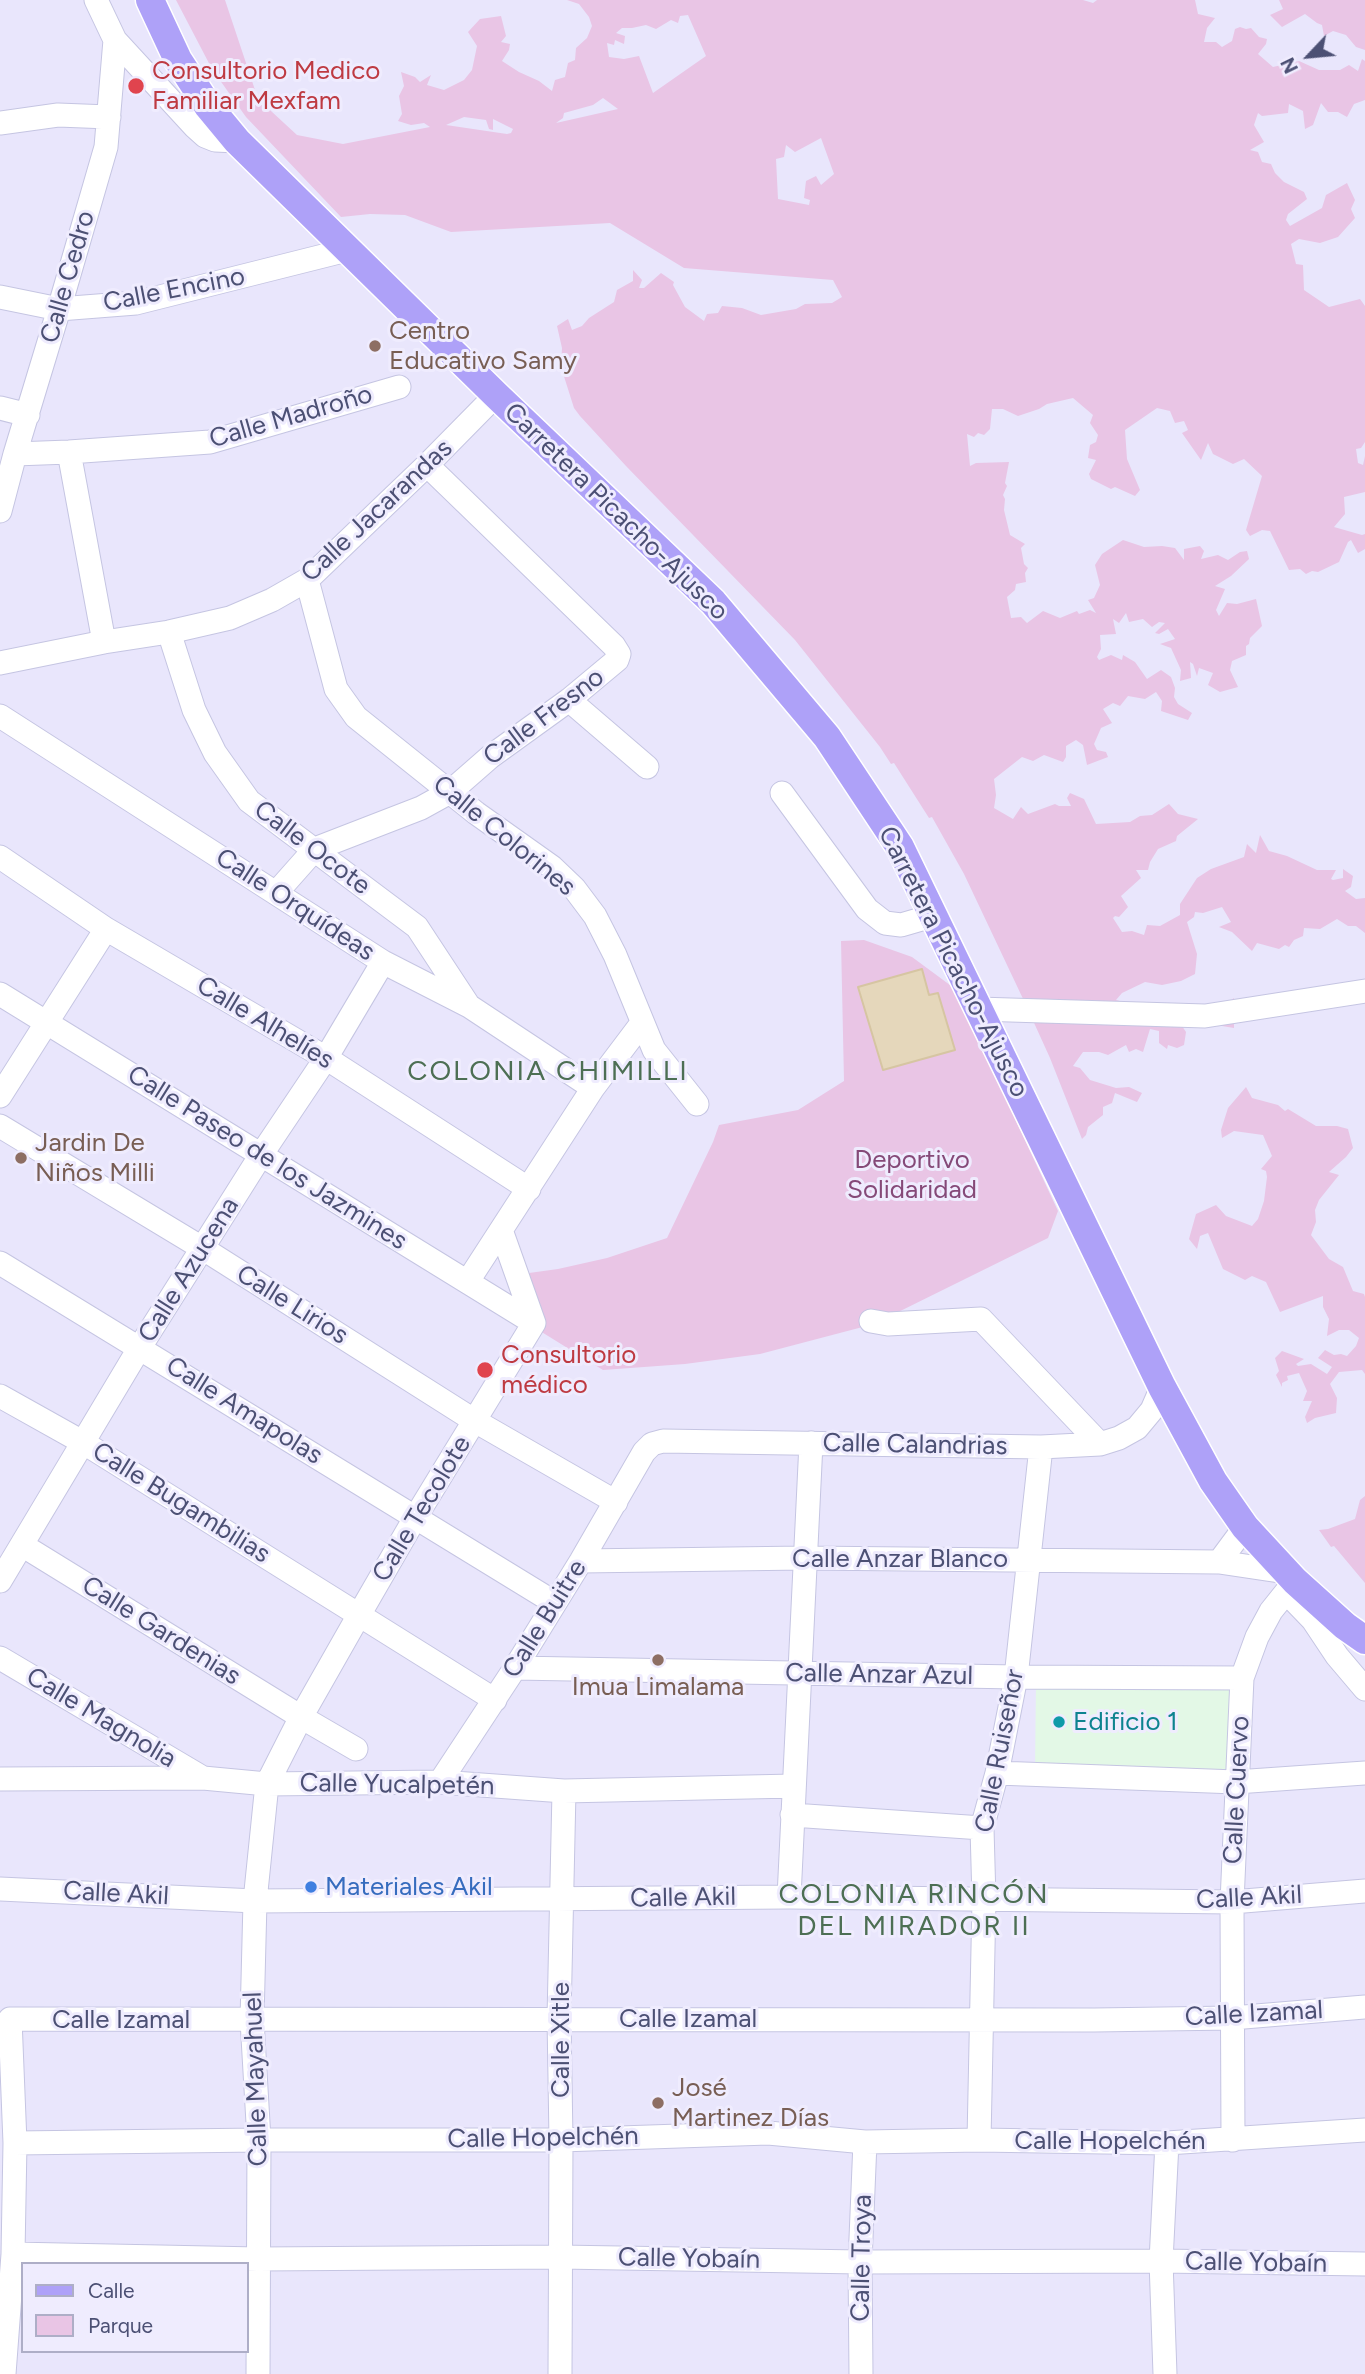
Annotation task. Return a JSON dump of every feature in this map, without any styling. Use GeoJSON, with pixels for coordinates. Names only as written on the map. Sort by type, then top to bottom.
{"type":"FeatureCollection","features":[{"type":"Feature","properties":{"kind":"main road","name":"Carretera Picacho-Ajusco"},"geometry":{"type":"LineString","coordinates":[[150,0],[178,60],[208,106],[237,141],[496,395],[713,602],[818,727],[900,847],[1162,1387],[1213,1481],[1245,1528],[1289,1582],[1365,1640]]}},
{"type":"Feature","properties":{"kind":"street"},"geometry":{"type":"LineString","coordinates":[[96,0],[115,40],[205,136],[215,140],[237,141]]}},
{"type":"Feature","properties":{"kind":"street","name":"Calle Cedro"},"geometry":{"type":"LineString","coordinates":[[0,511],[106,147],[115,40]]}},
{"type":"Feature","properties":{"kind":"street"},"geometry":{"type":"LineString","coordinates":[[0,123],[58,115],[109,117]]}},
{"type":"Feature","properties":{"kind":"street","name":"Calle Encino"},"geometry":{"type":"LineString","coordinates":[[0,297],[59,309],[136,303],[347,250]]}},
{"type":"Feature","properties":{"kind":"street","name":"Calle Madroño"},"geometry":{"type":"LineString","coordinates":[[15,454],[210,442],[399,387]]}},
{"type":"Feature","properties":{"kind":"street","name":"Calle Jacarandas"},"geometry":{"type":"LineString","coordinates":[[0,663],[230,618],[272,600],[307,580],[496,395]]}},
{"type":"Feature","properties":{"kind":"street"},"geometry":{"type":"LineString","coordinates":[[0,408],[27,415]]}},
{"type":"Feature","properties":{"kind":"street"},"geometry":{"type":"LineString","coordinates":[[69,452],[104,642]]}},
{"type":"Feature","properties":{"kind":"street","name":"Calle Fresno"},"geometry":{"type":"LineString","coordinates":[[276,892],[314,849],[421,808],[450,792],[490,757],[569,700],[617,660],[619,654],[614,646],[427,465]]}},
{"type":"Feature","properties":{"kind":"street","name":"Calle Colorines"},"geometry":{"type":"LineString","coordinates":[[307,580],[336,689],[356,717],[450,792],[552,867],[574,888],[595,916],[615,955],[654,1050],[697,1104]]}},
{"type":"Feature","properties":{"kind":"street","name":"Calle Ocote"},"geometry":{"type":"LineString","coordinates":[[169,632],[194,710],[215,753],[249,801],[417,927],[469,1006]]}},
{"type":"Feature","properties":{"kind":"street"},"geometry":{"type":"LineString","coordinates":[[569,700],[647,767]]}},
{"type":"Feature","properties":{"kind":"street","name":"Calle Orquídeas"},"geometry":{"type":"LineString","coordinates":[[0,716],[383,962],[469,1006],[593,1088]]}},
{"type":"Feature","properties":{"kind":"street"},"geometry":{"type":"LineString","coordinates":[[782,793],[867,909],[885,923],[901,925],[932,916]]}},
{"type":"Feature","properties":{"kind":"street","name":"Calle Alhelíes"},"geometry":{"type":"LineString","coordinates":[[0,857],[106,929],[326,1059],[528,1189]]}},
{"type":"Feature","properties":{"kind":"street"},"geometry":{"type":"LineString","coordinates":[[0,1096],[106,929]]}},
{"type":"Feature","properties":{"kind":"street","name":"Calle Azucena"},"geometry":{"type":"LineString","coordinates":[[0,1581],[140,1347],[261,1155],[326,1059],[383,962]]}},
{"type":"Feature","properties":{"kind":"street"},"geometry":{"type":"LineString","coordinates":[[978,1009],[1205,1016],[1365,991]]}},
{"type":"Feature","properties":{"kind":"street","name":"Calle Paseo de los Jazmines"},"geometry":{"type":"LineString","coordinates":[[0,993],[534,1323]]}},
{"type":"Feature","properties":{"kind":"street"},"geometry":{"type":"LineString","coordinates":[[468,1281],[593,1088],[642,1023]]}},
{"type":"Feature","properties":{"kind":"street","name":"Calle Lirios"},"geometry":{"type":"LineString","coordinates":[[0,1126],[202,1248],[474,1421],[616,1502]]}},
{"type":"Feature","properties":{"kind":"street"},"geometry":{"type":"LineString","coordinates":[[501,1230],[534,1323]]}},
{"type":"Feature","properties":{"kind":"street","name":"Calle Amapolas"},"geometry":{"type":"LineString","coordinates":[[0,1263],[555,1602]]}},
{"type":"Feature","properties":{"kind":"street"},"geometry":{"type":"LineString","coordinates":[[871,1321],[888,1324],[982,1319],[1100,1444]]}},
{"type":"Feature","properties":{"kind":"street","name":"Calle Tecolote"},"geometry":{"type":"LineString","coordinates":[[267,1784],[301,1717],[415,1518],[534,1323]]}},
{"type":"Feature","properties":{"kind":"street","name":"Calle Calandrias"},"geometry":{"type":"LineString","coordinates":[[644,1452],[652,1444],[663,1441],[1041,1447],[1100,1444],[1137,1428],[1152,1410],[1162,1387]]}},
{"type":"Feature","properties":{"kind":"street","name":"Calle Bugambilias"},"geometry":{"type":"LineString","coordinates":[[0,1396],[84,1443],[495,1700]]}},
{"type":"Feature","properties":{"kind":"street"},"geometry":{"type":"LineString","coordinates":[[789,1897],[810,1443]]}},
{"type":"Feature","properties":{"kind":"street","name":"Calle Ruiseñor"},"geometry":{"type":"LineString","coordinates":[[979,2140],[984,1900],[982,1828],[997,1773],[1016,1677],[1041,1447]]}},
{"type":"Feature","properties":{"kind":"street","name":"Calle Buitre"},"geometry":{"type":"LineString","coordinates":[[440,1782],[582,1561],[644,1452]]}},
{"type":"Feature","properties":{"kind":"street"},"geometry":{"type":"LineString","coordinates":[[1219,1562],[1245,1528]]}},
{"type":"Feature","properties":{"kind":"street","name":"Calle Gardenias"},"geometry":{"type":"LineString","coordinates":[[22,1545],[356,1749]]}},
{"type":"Feature","properties":{"kind":"street","name":"Calle Anzar Blanco"},"geometry":{"type":"LineString","coordinates":[[582,1561],[804,1558],[1219,1562],[1289,1582]]}},
{"type":"Feature","properties":{"kind":"street"},"geometry":{"type":"LineString","coordinates":[[1289,1582],[1337,1656],[1365,1689]]}},
{"type":"Feature","properties":{"kind":"street","name":"Calle Cuervo"},"geometry":{"type":"LineString","coordinates":[[1233,2140],[1232,1902],[1242,1678],[1256,1637],[1289,1582]]}},
{"type":"Feature","properties":{"kind":"street","name":"Calle Magnolia"},"geometry":{"type":"LineString","coordinates":[[0,1657],[202,1778]]}},
{"type":"Feature","properties":{"kind":"street","name":"Calle Anzar Azul"},"geometry":{"type":"LineString","coordinates":[[515,1668],[1016,1677],[1242,1678]]}},
{"type":"Feature","properties":{"kind":"street"},"geometry":{"type":"LineString","coordinates":[[997,1773],[1236,1782],[1365,1773]]}},
{"type":"Feature","properties":{"kind":"street","name":"Calle Yucalpetén"},"geometry":{"type":"LineString","coordinates":[[0,1779],[202,1778],[267,1784],[440,1782],[564,1791],[794,1786]]}},
{"type":"Feature","properties":{"kind":"street","name":"Calle Mayahuel"},"geometry":{"type":"LineString","coordinates":[[258,2374],[259,2140],[252,2021],[255,1901],[267,1784]]}},
{"type":"Feature","properties":{"kind":"street","name":"Calle Xitle"},"geometry":{"type":"LineString","coordinates":[[560,2374],[559,2018],[564,1791]]}},
{"type":"Feature","properties":{"kind":"street"},"geometry":{"type":"LineString","coordinates":[[792,1815],[982,1828]]}},
{"type":"Feature","properties":{"kind":"street","name":"Calle Akil"},"geometry":{"type":"LineString","coordinates":[[0,1889],[255,1901],[789,1897],[1232,1902],[1365,1891]]}},
{"type":"Feature","properties":{"kind":"street","name":"Calle Izamal"},"geometry":{"type":"LineString","coordinates":[[15,2143],[10,2019],[252,2021],[1232,2018],[1365,2007]]}},
{"type":"Feature","properties":{"kind":"street","name":"Calle Hopelchén"},"geometry":{"type":"LineString","coordinates":[[15,2143],[561,2140],[768,2133],[865,2141],[1167,2143],[1365,2130]]}},
{"type":"Feature","properties":{"kind":"street","name":"Calle Troya"},"geometry":{"type":"LineString","coordinates":[[861,2374],[860,2262],[865,2141]]}},
{"type":"Feature","properties":{"kind":"street"},"geometry":{"type":"LineString","coordinates":[[4,2374],[13,2254],[15,2143]]}},
{"type":"Feature","properties":{"kind":"street"},"geometry":{"type":"LineString","coordinates":[[1165,2374],[1161,2261],[1167,2143]]}},
{"type":"Feature","properties":{"kind":"street","name":"Calle Yobaín"},"geometry":{"type":"LineString","coordinates":[[13,2254],[258,2259],[561,2257],[860,2262],[1161,2261],[1365,2264]]}},
{"type":"Feature","properties":{"kind":"shaded area"},"geometry":{"type":"Polygon","coordinates":[[[922,969],[929,995],[938,993],[955,1050],[883,1070],[858,987],[922,969]]]}},
{"type":"Feature","properties":{"kind":"shaded area"},"geometry":{"type":"Polygon","coordinates":[[[1233,1679],[1229,1771],[1035,1770],[1036,1682],[1233,1679]]]}},
{"type":"Feature","properties":{"kind":"green space"},"geometry":{"type":"Polygon","coordinates":[[[176,0],[225,0],[258,99],[297,135],[343,144],[430,127],[424,123],[411,125],[398,121],[402,114],[399,96],[404,86],[401,72],[420,82],[431,75],[427,85],[444,90],[464,80],[472,70],[477,46],[468,32],[480,19],[501,16],[506,36],[501,42],[510,44],[502,61],[552,91],[555,80],[565,77],[568,63],[575,60],[576,48],[587,38],[592,26],[579,4],[567,0],[1083,0],[1093,3],[1097,0],[1195,0],[1198,14],[1215,18],[1207,28],[1204,42],[1216,42],[1222,47],[1232,41],[1235,29],[1251,28],[1259,37],[1267,39],[1258,54],[1273,67],[1299,61],[1319,70],[1340,70],[1349,65],[1358,71],[1362,59],[1365,61],[1365,100],[1354,104],[1347,117],[1338,112],[1328,112],[1321,103],[1313,125],[1305,129],[1303,111],[1289,104],[1288,113],[1262,116],[1258,113],[1254,125],[1264,142],[1250,150],[1258,152],[1262,162],[1271,164],[1284,182],[1304,192],[1307,199],[1288,214],[1286,220],[1290,226],[1322,208],[1326,195],[1347,183],[1355,200],[1351,209],[1355,218],[1338,237],[1320,243],[1299,239],[1291,244],[1296,264],[1303,265],[1304,290],[1329,307],[1360,299],[1365,306],[1365,442],[1361,448],[1356,449],[1358,463],[1363,465],[1365,456],[1365,492],[1344,497],[1345,514],[1334,527],[1365,534],[1365,549],[1358,553],[1351,540],[1339,562],[1318,572],[1306,574],[1300,569],[1289,570],[1270,531],[1262,530],[1250,536],[1246,530],[1262,476],[1244,459],[1233,464],[1213,454],[1208,443],[1201,460],[1182,433],[1188,430],[1184,421],[1175,423],[1170,411],[1157,408],[1125,430],[1127,459],[1140,490],[1135,496],[1115,487],[1111,489],[1091,479],[1089,474],[1096,460],[1088,458],[1090,445],[1096,442],[1098,435],[1090,423],[1093,415],[1073,398],[1047,404],[1018,416],[1003,409],[992,409],[990,429],[984,435],[978,433],[974,437],[967,434],[970,466],[976,463],[1009,462],[1005,483],[1007,486],[1003,495],[1004,510],[1010,535],[1025,544],[1021,548],[1024,564],[1028,568],[1025,573],[1026,582],[1016,584],[1015,590],[1007,597],[1011,618],[1021,617],[1027,623],[1043,611],[1060,618],[1077,611],[1079,614],[1090,610],[1096,613],[1088,600],[1094,598],[1100,585],[1095,565],[1102,554],[1123,540],[1144,547],[1175,548],[1184,560],[1184,549],[1200,546],[1204,551],[1201,559],[1218,555],[1228,560],[1247,551],[1249,559],[1231,576],[1215,586],[1225,589],[1216,610],[1219,616],[1227,603],[1237,604],[1256,599],[1262,626],[1250,638],[1246,655],[1232,661],[1230,670],[1238,687],[1220,692],[1208,685],[1213,673],[1199,668],[1197,676],[1190,662],[1191,678],[1180,681],[1181,670],[1171,648],[1160,644],[1175,639],[1168,629],[1159,634],[1155,633],[1165,623],[1159,622],[1152,627],[1143,619],[1129,622],[1126,613],[1119,623],[1113,619],[1116,634],[1100,635],[1101,649],[1097,657],[1099,660],[1111,655],[1122,660],[1123,655],[1135,662],[1147,679],[1161,670],[1171,677],[1175,688],[1174,697],[1178,704],[1192,713],[1188,720],[1161,711],[1162,701],[1156,692],[1145,699],[1128,696],[1120,706],[1113,703],[1103,709],[1112,723],[1101,728],[1094,744],[1097,750],[1106,752],[1108,757],[1087,765],[1083,745],[1076,740],[1066,746],[1063,762],[1044,755],[1033,761],[1022,757],[994,779],[994,808],[1013,819],[1021,807],[1028,814],[1055,804],[1071,806],[1067,798],[1070,793],[1084,799],[1096,824],[1130,822],[1140,816],[1152,815],[1169,804],[1178,814],[1198,819],[1177,836],[1176,841],[1158,849],[1148,870],[1136,870],[1141,878],[1121,896],[1128,907],[1119,917],[1113,918],[1122,932],[1132,931],[1144,935],[1147,925],[1160,926],[1180,915],[1180,904],[1197,878],[1211,869],[1244,857],[1247,844],[1256,853],[1260,835],[1269,851],[1317,870],[1336,870],[1331,879],[1333,880],[1343,878],[1343,869],[1353,876],[1351,887],[1345,891],[1356,899],[1365,898],[1365,933],[1356,926],[1348,926],[1337,919],[1320,929],[1304,928],[1303,936],[1294,940],[1289,947],[1285,945],[1279,949],[1257,943],[1252,951],[1232,932],[1219,927],[1231,922],[1222,907],[1203,913],[1195,912],[1194,917],[1187,922],[1197,954],[1195,974],[1181,981],[1162,985],[1145,982],[1122,993],[1116,1000],[1151,1009],[1225,1005],[1234,998],[1234,1028],[1216,1025],[1195,1028],[1188,1023],[1182,1026],[1186,1032],[1184,1045],[1177,1048],[1168,1045],[1167,1049],[1159,1043],[1159,1031],[1150,1029],[1143,1052],[1136,1049],[1129,1052],[1126,1045],[1108,1055],[1083,1052],[1073,1066],[1080,1068],[1090,1080],[1116,1088],[1129,1087],[1142,1093],[1137,1102],[1115,1093],[1112,1103],[1103,1107],[1103,1115],[1088,1127],[1082,1139],[1025,1003],[964,874],[932,817],[929,818],[894,763],[891,764],[795,640],[580,416],[574,408],[561,367],[562,348],[557,326],[568,319],[572,330],[582,326],[589,318],[614,302],[617,290],[633,281],[633,270],[642,280],[639,288],[644,288],[661,273],[674,282],[673,285],[685,307],[704,321],[707,314],[718,313],[722,306],[742,308],[761,315],[796,309],[805,304],[832,303],[842,297],[833,280],[684,268],[610,223],[451,232],[405,215],[341,217],[246,117],[212,69],[176,0]],[[688,15],[680,16],[678,23],[671,20],[656,29],[646,25],[622,28],[616,33],[625,36],[624,44],[615,40],[614,45],[607,43],[609,57],[624,59],[639,56],[653,93],[706,56],[688,15]],[[603,98],[593,105],[564,113],[563,118],[556,123],[618,109],[603,98]],[[464,117],[446,125],[507,134],[513,129],[493,119],[493,130],[489,129],[486,120],[464,117]],[[821,138],[795,152],[786,145],[784,157],[776,159],[778,199],[809,205],[810,200],[804,198],[806,181],[816,176],[821,185],[834,174],[821,138]]]}},
{"type":"Feature","properties":{"kind":"green space"},"geometry":{"type":"Polygon","coordinates":[[[1279,0],[1365,0],[1365,50],[1356,47],[1346,35],[1333,31],[1324,36],[1322,25],[1305,14],[1282,27],[1270,15],[1283,9],[1279,0]]]}},
{"type":"Feature","properties":{"kind":"green space","name":"Deportivo Solidaridad"},"geometry":{"type":"Polygon","coordinates":[[[864,940],[912,957],[954,988],[1058,1211],[1048,1238],[874,1324],[760,1354],[685,1364],[603,1370],[540,1331],[542,1318],[529,1273],[607,1258],[667,1238],[719,1125],[798,1110],[844,1081],[841,941],[864,940]]]}},
{"type":"Feature","properties":{"kind":"green space"},"geometry":{"type":"Polygon","coordinates":[[[1246,1087],[1252,1098],[1278,1105],[1285,1111],[1288,1109],[1316,1126],[1348,1129],[1353,1148],[1329,1172],[1339,1175],[1319,1200],[1311,1235],[1329,1259],[1343,1267],[1353,1291],[1364,1294],[1365,1374],[1362,1370],[1339,1372],[1330,1384],[1337,1398],[1336,1413],[1315,1418],[1307,1423],[1305,1417],[1312,1401],[1303,1401],[1307,1391],[1299,1373],[1287,1376],[1288,1380],[1282,1383],[1282,1387],[1276,1375],[1279,1371],[1275,1358],[1282,1351],[1304,1359],[1296,1364],[1298,1366],[1311,1364],[1327,1374],[1332,1367],[1318,1358],[1325,1350],[1334,1355],[1347,1356],[1359,1338],[1349,1330],[1339,1330],[1327,1336],[1329,1319],[1323,1307],[1323,1296],[1280,1312],[1266,1282],[1252,1276],[1245,1280],[1223,1269],[1208,1233],[1200,1236],[1197,1249],[1189,1239],[1196,1214],[1216,1205],[1226,1216],[1252,1226],[1258,1219],[1267,1177],[1266,1171],[1261,1169],[1272,1156],[1263,1135],[1234,1131],[1222,1138],[1221,1130],[1228,1108],[1246,1087]]]}},
{"type":"Feature","properties":{"kind":"green space"},"geometry":{"type":"Polygon","coordinates":[[[1365,1496],[1365,1583],[1319,1530],[1355,1519],[1360,1500],[1365,1496]]]}},
{"type":"Feature","properties":{"kind":"place","name":"Consultorio Medico Familiar Mexfam"},"geometry":{"type":"Point","coordinates":[136,86]}},
{"type":"Feature","properties":{"kind":"place","name":"Centro Educativo Samy"},"geometry":{"type":"Point","coordinates":[375,346]}},
{"type":"Feature","properties":{"kind":"place","name":"Jardin De Niños Milli"},"geometry":{"type":"Point","coordinates":[21,1158]}},
{"type":"Feature","properties":{"kind":"place","name":"Consultorio médico"},"geometry":{"type":"Point","coordinates":[485,1370]}},
{"type":"Feature","properties":{"kind":"place","name":"Imua Limalama"},"geometry":{"type":"Point","coordinates":[658,1660]}},
{"type":"Feature","properties":{"kind":"place","name":"Edificio 1"},"geometry":{"type":"Point","coordinates":[1059,1722]}},
{"type":"Feature","properties":{"kind":"place","name":"Materiales Akil"},"geometry":{"type":"Point","coordinates":[311,1887]}},
{"type":"Feature","properties":{"kind":"place","name":"José Martinez Días"},"geometry":{"type":"Point","coordinates":[658,2103]}},
{"type":"Feature","properties":{"kind":"district","name":"COLONIA CHIMILLI"},"geometry":{"type":"Point","coordinates":[548,1072]}},
{"type":"Feature","properties":{"kind":"district","name":"COLONIA RINCÓN DEL MIRADOR II"},"geometry":{"type":"Point","coordinates":[914,1911]}}]}
